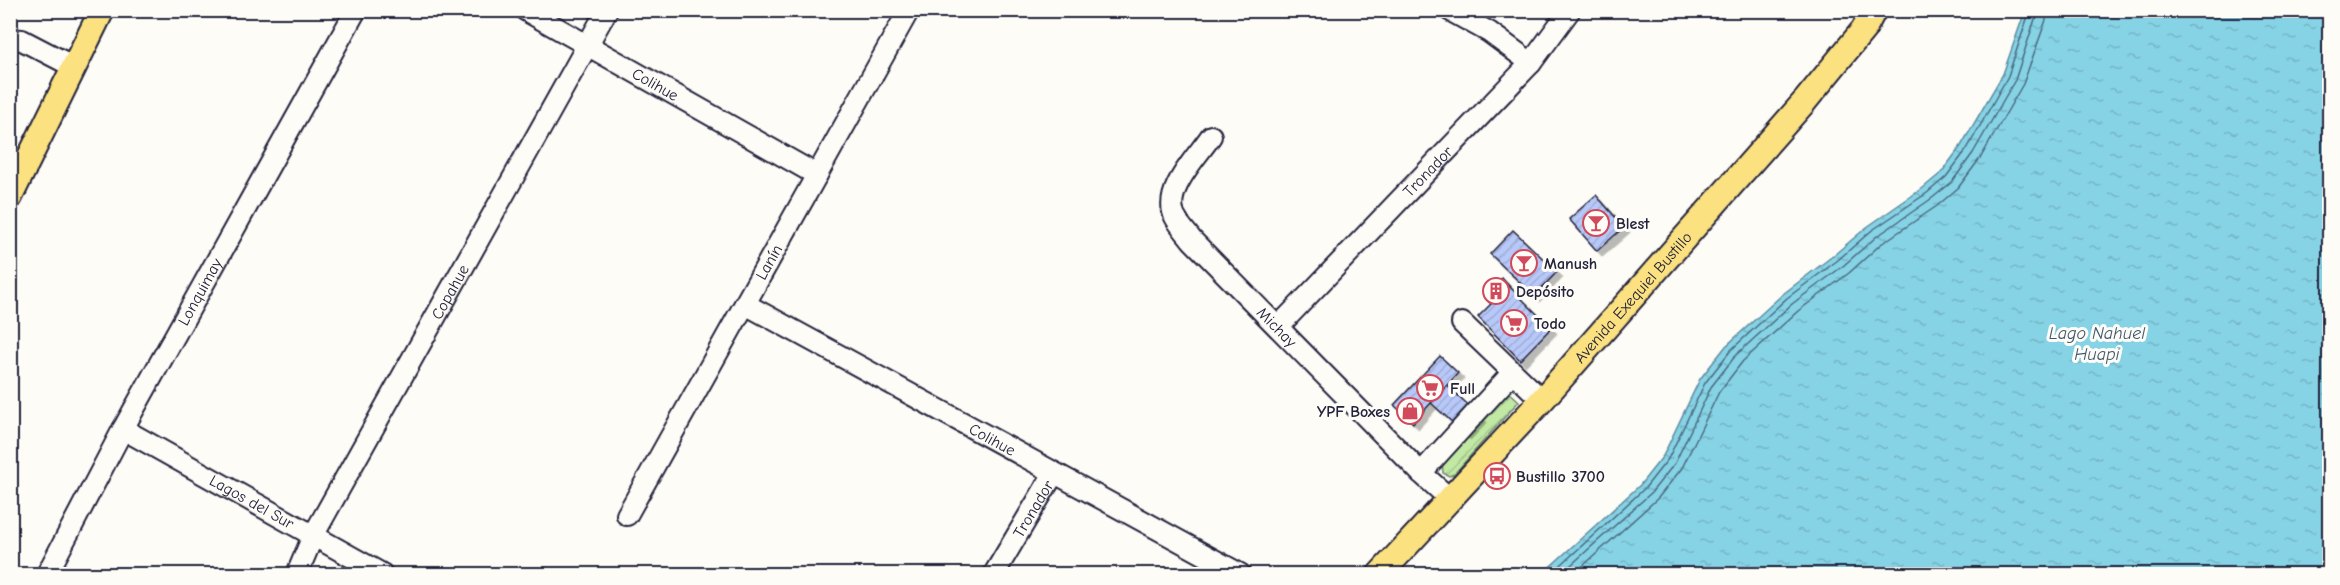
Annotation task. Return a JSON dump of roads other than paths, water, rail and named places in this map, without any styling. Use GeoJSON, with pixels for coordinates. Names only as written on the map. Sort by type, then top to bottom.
{"type":"FeatureCollection","features":[{"type":"Feature","properties":{"kind":"main road"},"geometry":{"type":"LineString","coordinates":[[10,197],[102,10]]}},
{"type":"Feature","properties":{"kind":"main road","name":"Avenida Exequiel Bustillo"},"geometry":{"type":"LineString","coordinates":[[1380,574],[1542,400],[1805,101],[1864,29],[1874,10]]}},
{"type":"Feature","properties":{"kind":"street","name":"Lonquimay"},"geometry":{"type":"LineString","coordinates":[[47,574],[123,429],[356,10]]}},
{"type":"Feature","properties":{"kind":"street","name":"Colihue"},"geometry":{"type":"LineString","coordinates":[[525,10],[817,175]]}},
{"type":"Feature","properties":{"kind":"street","name":"Copahue"},"geometry":{"type":"LineString","coordinates":[[297,574],[313,536],[607,10]]}},
{"type":"Feature","properties":{"kind":"street","name":"Lanín"},"geometry":{"type":"LineString","coordinates":[[627,514],[909,10]]}},
{"type":"Feature","properties":{"kind":"street"},"geometry":{"type":"LineString","coordinates":[[1449,10],[1488,32],[1531,63]]}},
{"type":"Feature","properties":{"kind":"street","name":"Tronador"},"geometry":{"type":"LineString","coordinates":[[1278,327],[1531,63],[1570,10]]}},
{"type":"Feature","properties":{"kind":"street"},"geometry":{"type":"LineString","coordinates":[[10,39],[22,40],[74,67]]}},
{"type":"Feature","properties":{"kind":"street","name":"Michay"},"geometry":{"type":"LineString","coordinates":[[1211,136],[1177,184],[1171,200],[1175,217],[1192,240],[1421,473],[1450,499]]}},
{"type":"Feature","properties":{"kind":"street","name":"Colihue"},"geometry":{"type":"LineString","coordinates":[[745,304],[1240,574]]}},
{"type":"Feature","properties":{"kind":"street"},"geometry":{"type":"LineString","coordinates":[[1462,322],[1542,400]]}},
{"type":"Feature","properties":{"kind":"street"},"geometry":{"type":"LineString","coordinates":[[1421,473],[1514,372]]}},
{"type":"Feature","properties":{"kind":"street","name":"Lagos del Sur"},"geometry":{"type":"LineString","coordinates":[[123,429],[382,574]]}},
{"type":"Feature","properties":{"kind":"street","name":"Tronador"},"geometry":{"type":"LineString","coordinates":[[994,574],[1054,473]]}},
{"type":"Feature","properties":{"kind":"water","name":"Lago Nahuel Huapi"},"geometry":{"type":"Polygon","coordinates":[[[2025,11],[2329,11],[2329,574],[1542,574],[1640,485],[1663,456],[1700,379],[1726,346],[1783,294],[1867,227],[1941,173],[1961,146],[2003,74],[2025,11]]]}},
{"type":"Feature","properties":{"kind":"place","name":"Blest"},"geometry":{"type":"Point","coordinates":[1596,223]}},
{"type":"Feature","properties":{"kind":"place","name":"Manush"},"geometry":{"type":"Point","coordinates":[1524,263]}},
{"type":"Feature","properties":{"kind":"place","name":"Depósito"},"geometry":{"type":"Point","coordinates":[1496,291]}},
{"type":"Feature","properties":{"kind":"place","name":"Todo"},"geometry":{"type":"Point","coordinates":[1514,323]}},
{"type":"Feature","properties":{"kind":"place","name":"Full"},"geometry":{"type":"Point","coordinates":[1430,388]}},
{"type":"Feature","properties":{"kind":"place","name":"YPF Boxes"},"geometry":{"type":"Point","coordinates":[1410,411]}},
{"type":"Feature","properties":{"kind":"place","name":"Bustillo 3700"},"geometry":{"type":"Point","coordinates":[1497,476]}}]}
